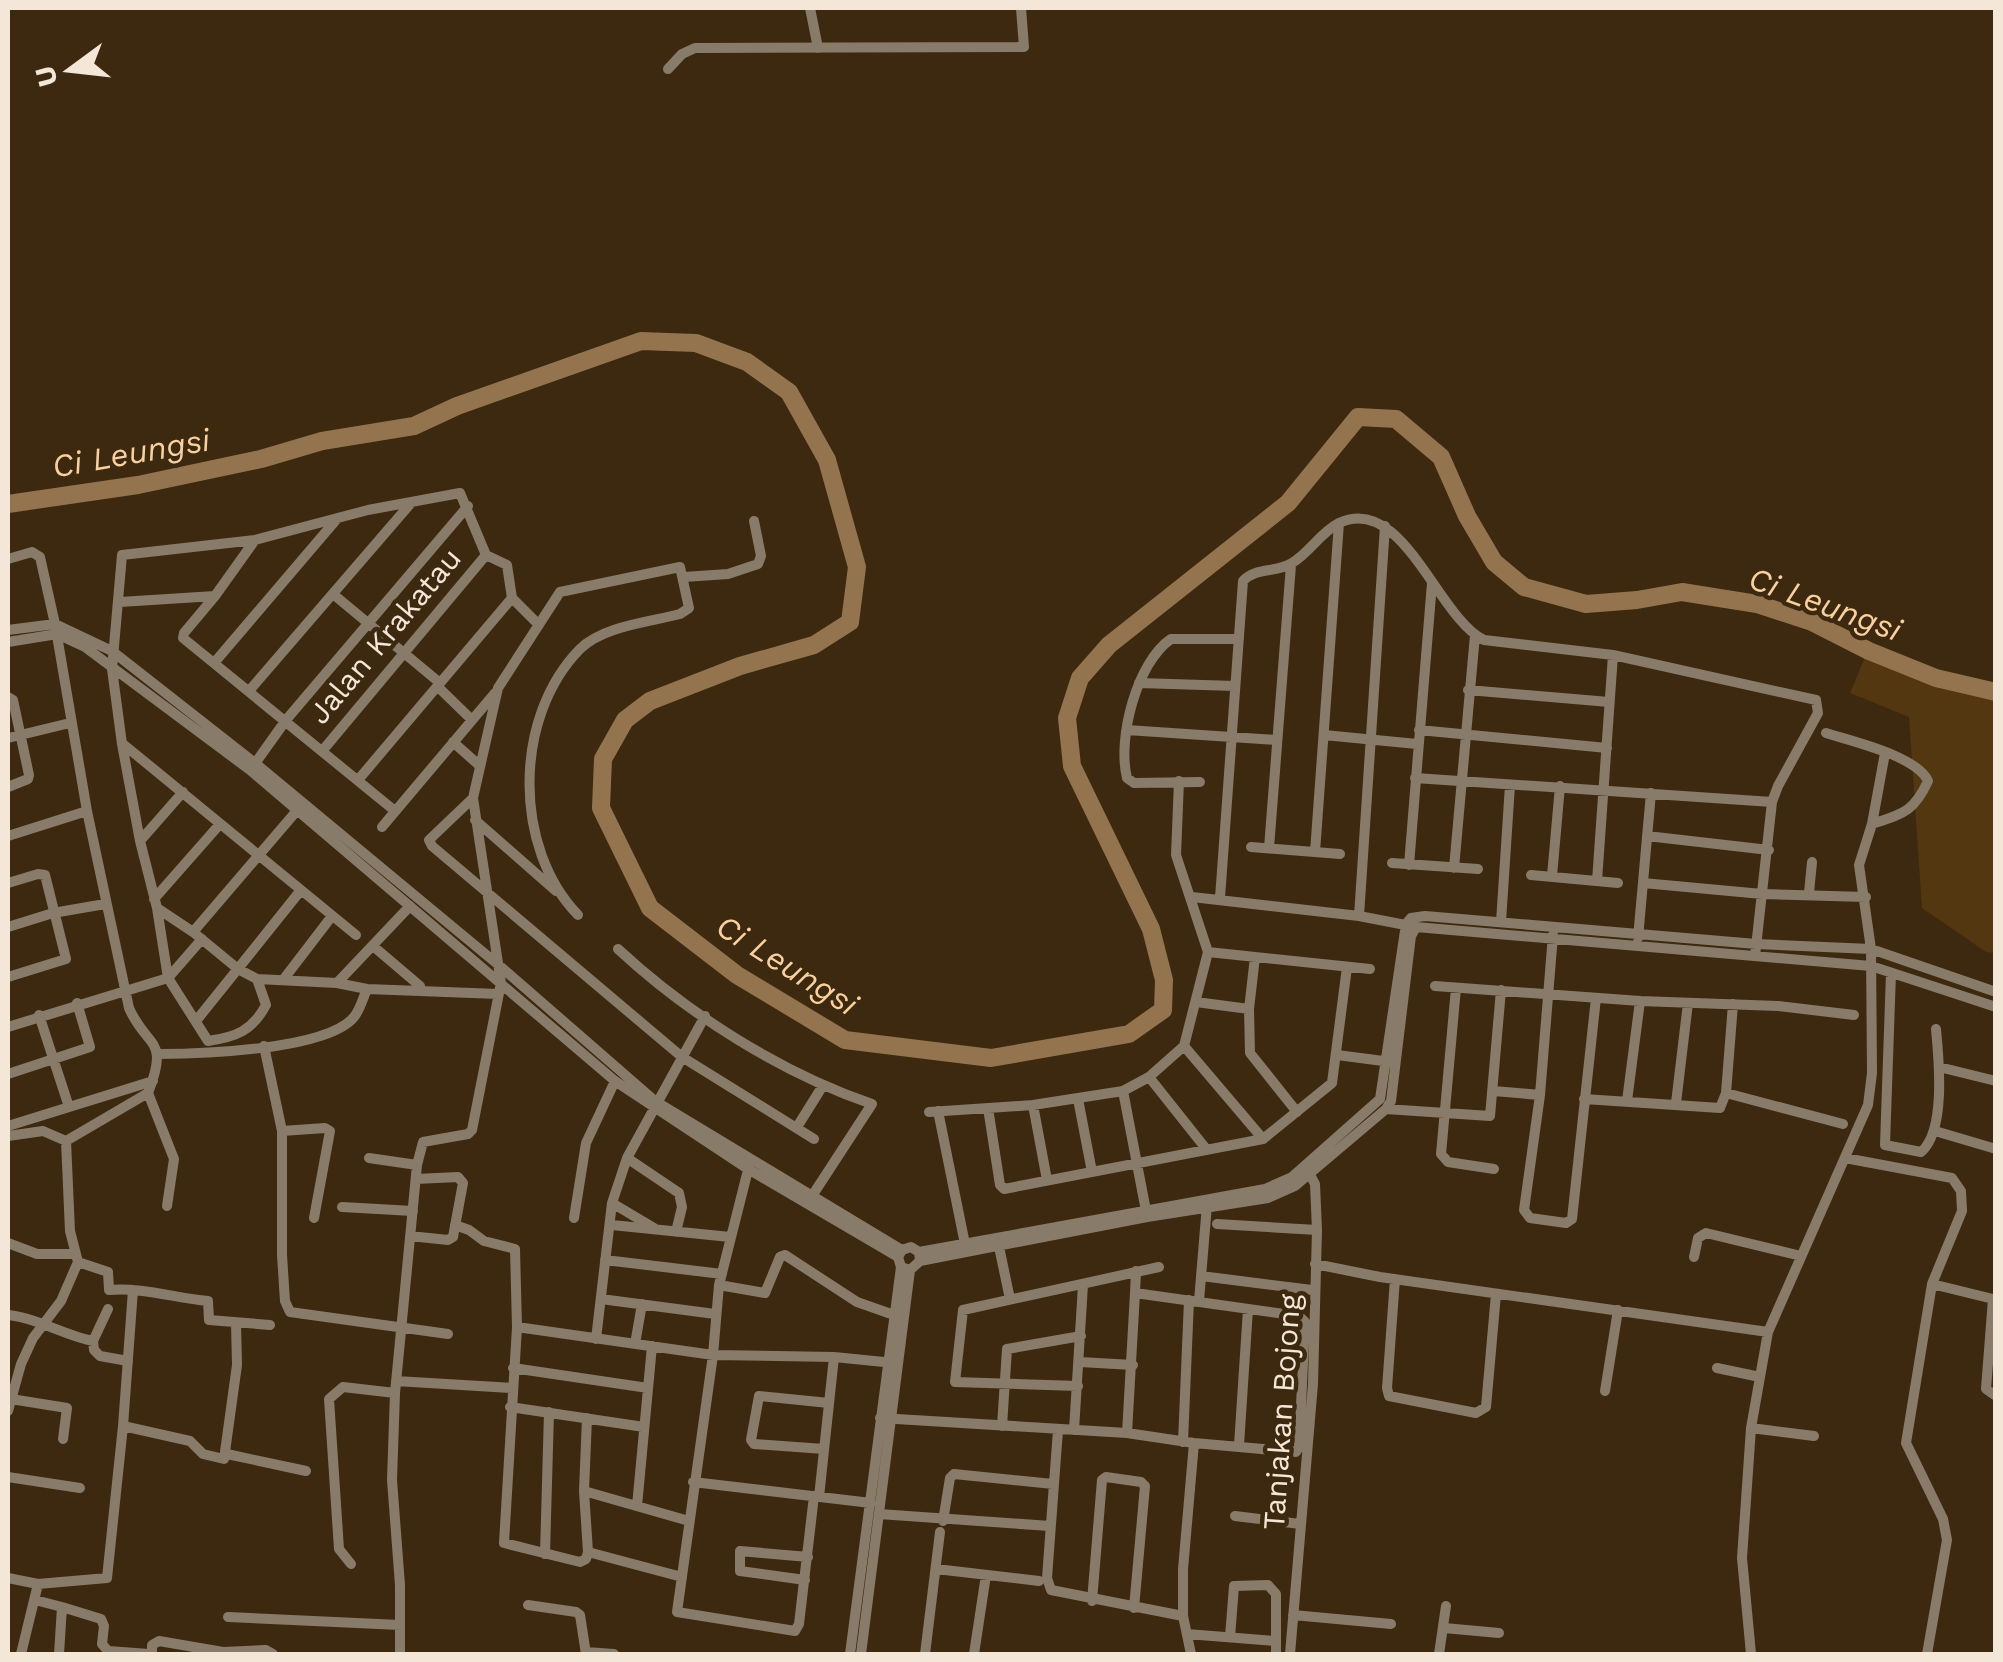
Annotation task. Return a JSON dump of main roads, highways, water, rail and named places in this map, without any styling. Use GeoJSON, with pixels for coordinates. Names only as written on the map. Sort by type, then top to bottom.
{"type":"FeatureCollection","features":[{"type":"Feature","properties":{"kind":"waterway","name":"Ci Leungsi"},"geometry":{"type":"LineString","coordinates":[[8,504],[138,485],[261,459],[322,441],[414,426],[457,406],[641,341],[696,343],[747,362],[789,392],[827,460],[857,567],[850,622],[814,645],[740,666],[650,701],[625,720],[603,759],[601,808],[650,908],[737,975],[845,1040],[991,1058],[1129,1034],[1163,1010],[1164,980],[1151,929],[1072,766],[1067,718],[1080,678],[1109,645],[1288,503],[1358,417],[1396,419],[1441,457],[1467,516],[1494,562],[1524,587],[1586,604],[1682,592],[1757,604],[1812,622],[1936,678],[1996,692]]}}]}
